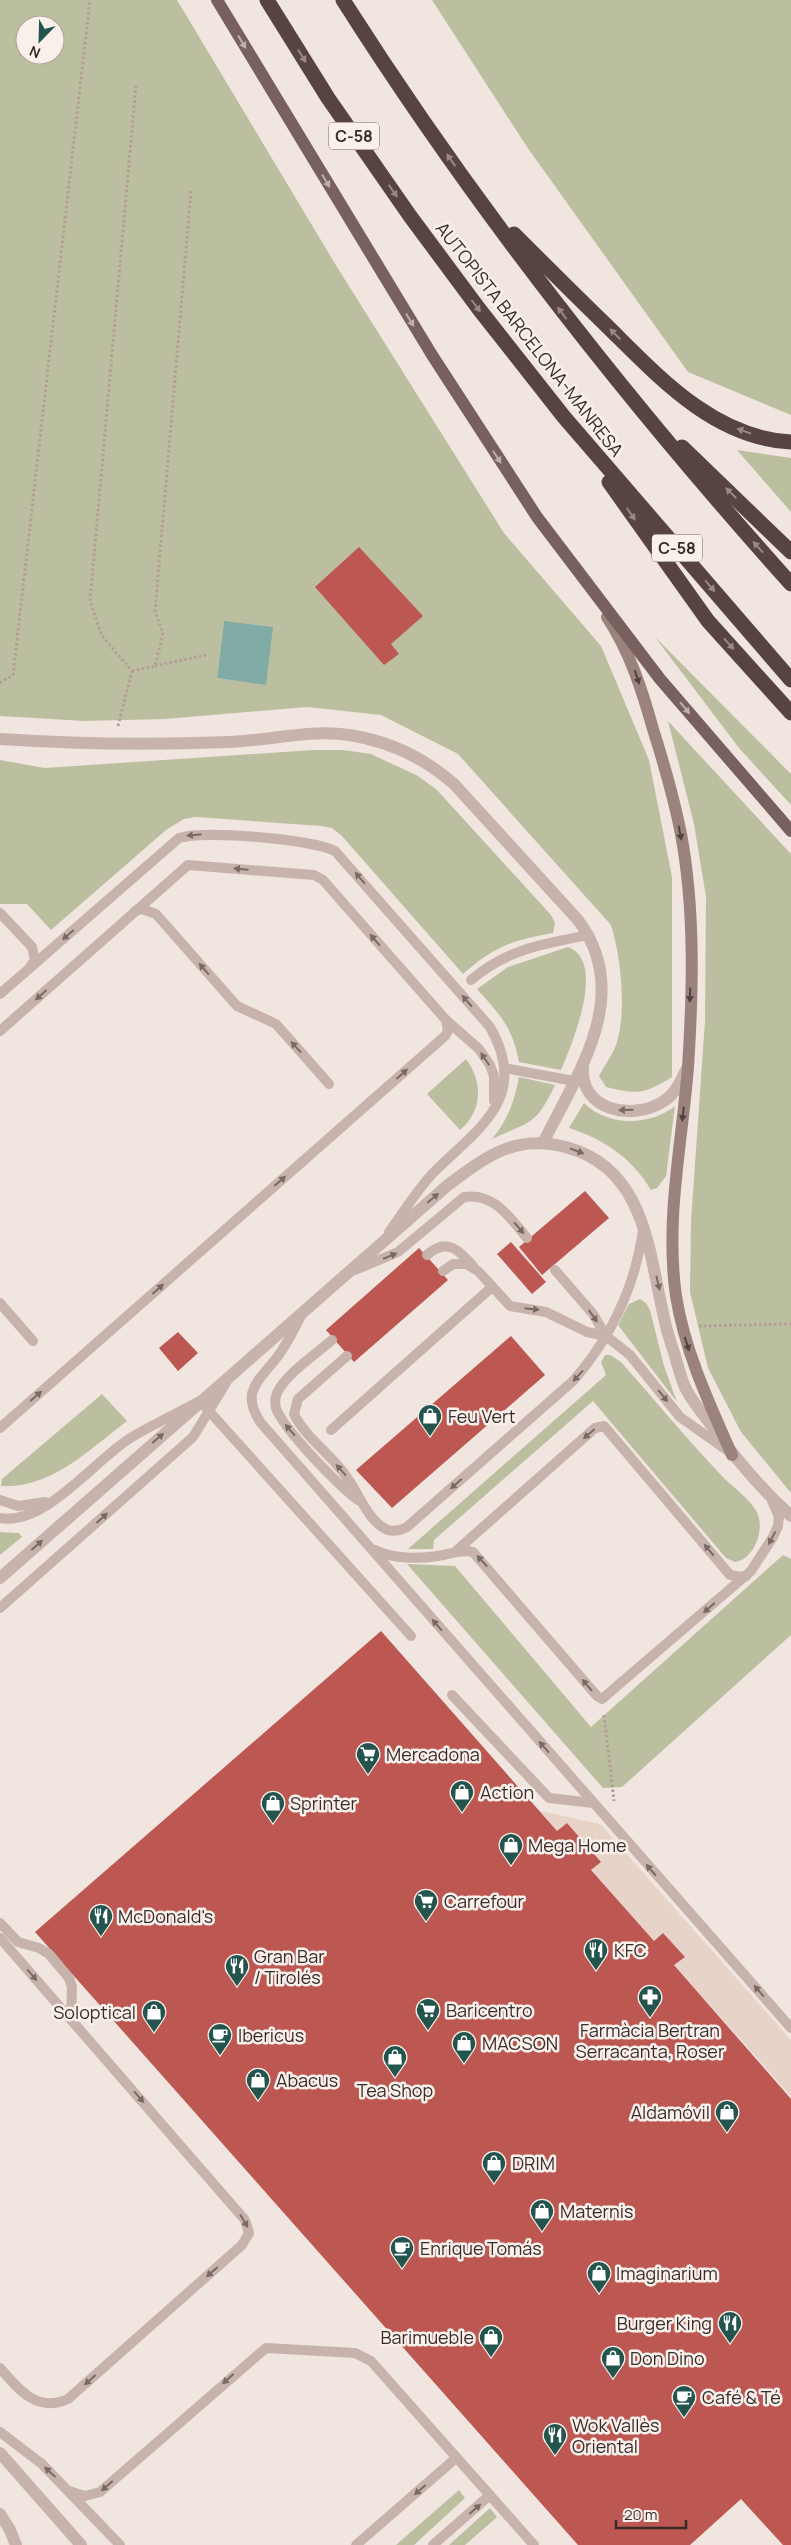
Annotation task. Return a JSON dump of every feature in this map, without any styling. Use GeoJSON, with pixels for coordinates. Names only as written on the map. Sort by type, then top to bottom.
{"type":"FeatureCollection","features":[{"type":"Feature","properties":{"kind":"highway","name":"AUTOPISTA BARCELONA-MANRESA"},"geometry":{"type":"LineString","coordinates":[[267,0],[328,98],[410,216],[479,309],[564,417],[791,680]]}},
{"type":"Feature","properties":{"kind":"highway"},"geometry":{"type":"LineString","coordinates":[[343,0],[404,94],[479,200],[571,324],[625,392],[717,501],[791,584]]}},
{"type":"Feature","properties":{"kind":"highway"},"geometry":{"type":"LineString","coordinates":[[479,200],[651,370],[700,410],[723,424],[753,434],[791,442]]}},
{"type":"Feature","properties":{"kind":"highway"},"geometry":{"type":"LineString","coordinates":[[625,392],[791,552]]}},
{"type":"Feature","properties":{"kind":"highway"},"geometry":{"type":"LineString","coordinates":[[564,417],[708,621],[791,713]]}},
{"type":"Feature","properties":{"kind":"main road"},"geometry":{"type":"LineString","coordinates":[[217,0],[432,355],[532,510],[578,574],[660,679],[791,832]]}},
{"type":"Feature","properties":{"kind":"street"},"geometry":{"type":"LineString","coordinates":[[578,574],[627,651],[670,785],[687,873],[691,982],[688,1065],[674,1192],[674,1256],[682,1326],[704,1392],[732,1455]]}},
{"type":"Feature","properties":{"kind":"street"},"geometry":{"type":"LineString","coordinates":[[0,739],[114,744],[230,742],[318,734],[348,735],[381,742],[407,751],[436,768],[454,784],[578,920],[589,935],[597,952],[602,975],[602,994],[596,1030],[583,1062],[543,1143]]}},
{"type":"Feature","properties":{"kind":"street"},"geometry":{"type":"LineString","coordinates":[[583,1062],[584,1082],[595,1101],[605,1107],[628,1111],[653,1106],[664,1101],[680,1084],[688,1065]]}},
{"type":"Feature","properties":{"kind":"street"},"geometry":{"type":"LineString","coordinates":[[0,1578],[204,1406],[232,1373],[448,1184],[492,1154],[510,1145],[543,1143],[580,1151],[614,1175],[636,1206],[644,1227],[660,1290],[666,1326],[686,1390],[732,1455],[768,1495],[791,1516]]}},
{"type":"Feature","properties":{"kind":"street"},"geometry":{"type":"LineString","coordinates":[[0,2453],[81,2545]]}},
{"type":"Feature","properties":{"kind":"street"},"geometry":{"type":"LineString","coordinates":[[0,2514],[10,2530],[16,2545]]}},
{"type":"Feature","properties":{"kind":"lane"},"geometry":{"type":"LineString","coordinates":[[0,994],[179,838],[200,834],[312,843],[324,846],[344,858],[490,1027],[499,1043],[504,1068],[504,1078],[498,1102],[491,1115],[475,1135],[434,1172],[382,1241]]}},
{"type":"Feature","properties":{"kind":"lane"},"geometry":{"type":"LineString","coordinates":[[0,1032],[188,865],[319,877],[446,1020],[478,1049],[490,1065],[494,1076],[495,1092],[492,1108],[475,1135]]}},
{"type":"Feature","properties":{"kind":"lane"},"geometry":{"type":"LineString","coordinates":[[134,911],[149,910],[156,914],[237,1006],[276,1024],[329,1084]]}},
{"type":"Feature","properties":{"kind":"lane"},"geometry":{"type":"LineString","coordinates":[[0,913],[15,927],[35,952],[35,960],[30,968]]}},
{"type":"Feature","properties":{"kind":"lane"},"geometry":{"type":"LineString","coordinates":[[471,980],[489,965],[512,953],[589,935]]}},
{"type":"Feature","properties":{"kind":"lane"},"geometry":{"type":"LineString","coordinates":[[0,1428],[445,1036],[448,1031],[446,1020]]}},
{"type":"Feature","properties":{"kind":"lane"},"geometry":{"type":"LineString","coordinates":[[504,1068],[574,1081]]}},
{"type":"Feature","properties":{"kind":"lane"},"geometry":{"type":"LineString","coordinates":[[344,1274],[398,1252],[464,1197],[474,1195],[494,1202],[527,1238]]}},
{"type":"Feature","properties":{"kind":"lane"},"geometry":{"type":"LineString","coordinates":[[332,1340],[286,1381],[277,1394],[276,1407],[283,1422],[340,1486],[360,1502],[388,1530],[399,1531],[407,1528],[573,1382],[590,1362],[606,1336],[632,1281],[638,1261],[644,1227]]}},
{"type":"Feature","properties":{"kind":"lane"},"geometry":{"type":"LineString","coordinates":[[427,1255],[439,1246],[455,1248],[510,1306],[539,1310],[587,1332],[606,1336]]}},
{"type":"Feature","properties":{"kind":"lane"},"geometry":{"type":"LineString","coordinates":[[443,1271],[453,1264],[459,1263],[466,1264],[478,1271]]}},
{"type":"Feature","properties":{"kind":"lane"},"geometry":{"type":"LineString","coordinates":[[555,1270],[593,1314],[606,1336],[630,1355],[680,1417],[732,1455]]}},
{"type":"Feature","properties":{"kind":"lane"},"geometry":{"type":"LineString","coordinates":[[331,1430],[492,1287]]}},
{"type":"Feature","properties":{"kind":"lane"},"geometry":{"type":"LineString","coordinates":[[0,1304],[33,1341]]}},
{"type":"Feature","properties":{"kind":"lane"},"geometry":{"type":"LineString","coordinates":[[307,1306],[278,1357],[257,1381],[251,1396],[252,1406],[261,1423],[791,2028]]}},
{"type":"Feature","properties":{"kind":"lane"},"geometry":{"type":"LineString","coordinates":[[347,1356],[298,1399],[294,1414],[348,1478],[360,1502]]}},
{"type":"Feature","properties":{"kind":"lane"},"geometry":{"type":"LineString","coordinates":[[0,1518],[18,1519],[26,1516],[55,1499],[130,1438],[204,1406]]}},
{"type":"Feature","properties":{"kind":"lane"},"geometry":{"type":"LineString","coordinates":[[0,1608],[193,1437],[204,1406]]}},
{"type":"Feature","properties":{"kind":"lane"},"geometry":{"type":"LineString","coordinates":[[204,1406],[411,1636]]}},
{"type":"Feature","properties":{"kind":"lane"},"geometry":{"type":"LineString","coordinates":[[454,1552],[595,1428],[604,1426],[730,1575],[741,1578],[746,1576]]}},
{"type":"Feature","properties":{"kind":"lane"},"geometry":{"type":"LineString","coordinates":[[368,1545],[375,1551],[390,1556],[435,1556],[465,1550],[479,1556],[596,1696],[602,1699],[746,1576],[773,1538],[778,1526],[779,1517],[768,1495]]}},
{"type":"Feature","properties":{"kind":"lane"},"geometry":{"type":"LineString","coordinates":[[0,1500],[26,1506],[55,1499]]}},
{"type":"Feature","properties":{"kind":"lane"},"geometry":{"type":"LineString","coordinates":[[452,1695],[549,1798],[593,1803]]}},
{"type":"Feature","properties":{"kind":"lane"},"geometry":{"type":"LineString","coordinates":[[0,1923],[18,1942],[39,1948],[48,1954],[70,1978],[72,1987],[70,2019]]}},
{"type":"Feature","properties":{"kind":"lane"},"geometry":{"type":"LineString","coordinates":[[0,1938],[245,2220],[249,2233],[242,2245],[68,2399],[58,2404],[35,2400],[17,2386],[0,2368]]}},
{"type":"Feature","properties":{"kind":"lane"},"geometry":{"type":"LineString","coordinates":[[69,2490],[85,2496],[100,2492],[266,2348],[355,2353],[371,2361],[534,2545]]}},
{"type":"Feature","properties":{"kind":"lane"},"geometry":{"type":"LineString","coordinates":[[0,2432],[42,2464],[120,2545]]}},
{"type":"Feature","properties":{"kind":"lane"},"geometry":{"type":"LineString","coordinates":[[356,2545],[456,2458]]}},
{"type":"Feature","properties":{"kind":"lane"},"geometry":{"type":"LineString","coordinates":[[433,2545],[490,2495]]}},
{"type":"Feature","properties":{"kind":"path"},"geometry":{"type":"LineString","coordinates":[[0,684],[13,675],[90,0]]}},
{"type":"Feature","properties":{"kind":"path"},"geometry":{"type":"LineString","coordinates":[[132,671],[102,636],[90,601],[136,85]]}},
{"type":"Feature","properties":{"kind":"path"},"geometry":{"type":"LineString","coordinates":[[155,666],[163,633],[155,612],[191,191]]}},
{"type":"Feature","properties":{"kind":"path"},"geometry":{"type":"LineString","coordinates":[[132,671],[206,655]]}},
{"type":"Feature","properties":{"kind":"path"},"geometry":{"type":"LineString","coordinates":[[114,744],[132,671]]}},
{"type":"Feature","properties":{"kind":"path"},"geometry":{"type":"LineString","coordinates":[[682,1326],[791,1324]]}},
{"type":"Feature","properties":{"kind":"path"},"geometry":{"type":"LineString","coordinates":[[602,1699],[618,1832]]}},
{"type":"Feature","properties":{"kind":"green space"},"geometry":{"type":"Polygon","coordinates":[[[0,0],[177,0],[337,267],[504,533],[601,646],[649,760],[672,877],[672,1077],[647,1090],[634,1092],[606,1087],[599,1076],[616,1045],[622,1001],[618,953],[611,925],[458,754],[381,715],[307,707],[165,719],[84,721],[0,716],[0,0]],[[224,621],[217,678],[266,684],[224,621]]]}},
{"type":"Feature","properties":{"kind":"green space"},"geometry":{"type":"Polygon","coordinates":[[[432,0],[791,0],[791,415],[688,372],[527,147],[432,0]]]}},
{"type":"Feature","properties":{"kind":"green space"},"geometry":{"type":"Polygon","coordinates":[[[737,450],[791,458],[791,512],[737,450]]]}},
{"type":"Feature","properties":{"kind":"green space"},"geometry":{"type":"Polygon","coordinates":[[[655,637],[791,774],[791,805],[739,748],[655,637]]]}},
{"type":"Feature","properties":{"kind":"green space"},"geometry":{"type":"Polygon","coordinates":[[[668,721],[791,854],[791,1493],[741,1432],[708,1368],[690,1292],[691,1221],[705,1021],[706,897],[694,824],[668,721]]]}},
{"type":"Feature","properties":{"kind":"green space"},"geometry":{"type":"Polygon","coordinates":[[[313,750],[343,750],[371,754],[418,776],[437,790],[551,915],[555,923],[553,933],[504,946],[484,957],[463,974],[342,836],[332,828],[196,817],[184,819],[166,830],[51,930],[27,904],[0,904],[0,760],[45,768],[313,750]]]}},
{"type":"Feature","properties":{"kind":"green space"},"geometry":{"type":"Polygon","coordinates":[[[568,947],[579,955],[585,968],[586,985],[578,1023],[561,1070],[519,1062],[509,1030],[477,989],[508,967],[568,947]]]}},
{"type":"Feature","properties":{"kind":"green space"},"geometry":{"type":"Polygon","coordinates":[[[466,1059],[472,1068],[478,1086],[478,1096],[473,1114],[460,1130],[427,1094],[466,1059]]]}},
{"type":"Feature","properties":{"kind":"green space"},"geometry":{"type":"Polygon","coordinates":[[[519,1077],[555,1085],[536,1116],[523,1125],[492,1139],[510,1110],[519,1077]]]}},
{"type":"Feature","properties":{"kind":"green space"},"geometry":{"type":"Polygon","coordinates":[[[584,1103],[594,1111],[605,1116],[629,1121],[654,1117],[665,1113],[675,1106],[666,1176],[657,1188],[651,1190],[635,1168],[616,1151],[594,1138],[569,1128],[584,1103]]]}},
{"type":"Feature","properties":{"kind":"green space"},"geometry":{"type":"Polygon","coordinates":[[[640,1299],[646,1303],[650,1310],[664,1366],[677,1402],[618,1325],[629,1304],[640,1299]]]}},
{"type":"Feature","properties":{"kind":"green space"},"geometry":{"type":"Polygon","coordinates":[[[605,1355],[610,1355],[621,1362],[707,1460],[752,1504],[760,1524],[757,1541],[748,1555],[742,1560],[735,1562],[726,1558],[593,1401],[434,1540],[433,1549],[408,1549],[606,1375],[601,1362],[605,1355]]]}},
{"type":"Feature","properties":{"kind":"green space"},"geometry":{"type":"Polygon","coordinates":[[[102,1394],[127,1421],[84,1455],[53,1474],[37,1481],[1,1486],[2,1479],[102,1394]]]}},
{"type":"Feature","properties":{"kind":"green space"},"geometry":{"type":"Polygon","coordinates":[[[0,1532],[19,1533],[22,1537],[0,1555],[0,1532]]]}},
{"type":"Feature","properties":{"kind":"green space"},"geometry":{"type":"Polygon","coordinates":[[[783,1555],[791,1559],[791,1635],[622,1787],[603,1788],[407,1564],[455,1566],[591,1727],[783,1555]]]}},
{"type":"Feature","properties":{"kind":"green space"},"geometry":{"type":"Polygon","coordinates":[[[459,2490],[465,2498],[414,2545],[396,2545],[459,2490]]]}},
{"type":"Feature","properties":{"kind":"green space"},"geometry":{"type":"Polygon","coordinates":[[[490,2508],[497,2517],[465,2545],[449,2545],[490,2508]]]}},
{"type":"Feature","properties":{"kind":"shaded area"},"geometry":{"type":"Polygon","coordinates":[[[540,1811],[600,1824],[791,2040],[791,2096],[674,1965],[684,1956],[663,1933],[654,1941],[591,1870],[601,1862],[567,1823],[557,1831],[540,1811]]]}},
{"type":"Feature","properties":{"kind":"water"},"geometry":{"type":"Polygon","coordinates":[[[224,621],[273,627],[266,685],[217,678],[224,621]]]}},
{"type":"Feature","properties":{"kind":"building"},"geometry":{"type":"Polygon","coordinates":[[[359,547],[423,616],[391,644],[399,654],[384,665],[315,587],[359,547]]]}},
{"type":"Feature","properties":{"kind":"building"},"geometry":{"type":"Polygon","coordinates":[[[585,1191],[609,1218],[542,1275],[519,1247],[585,1191]]]}},
{"type":"Feature","properties":{"kind":"building"},"geometry":{"type":"Polygon","coordinates":[[[511,1242],[546,1282],[532,1294],[497,1254],[511,1242]]]}},
{"type":"Feature","properties":{"kind":"building"},"geometry":{"type":"Polygon","coordinates":[[[419,1248],[448,1280],[354,1362],[326,1330],[419,1248]]]}},
{"type":"Feature","properties":{"kind":"building"},"geometry":{"type":"Polygon","coordinates":[[[178,1332],[198,1353],[178,1371],[159,1348],[178,1332]]]}},
{"type":"Feature","properties":{"kind":"building"},"geometry":{"type":"Polygon","coordinates":[[[511,1336],[545,1375],[392,1508],[356,1470],[511,1336]]]}},
{"type":"Feature","properties":{"kind":"building","name":"Baricentro"},"geometry":{"type":"Polygon","coordinates":[[[381,1631],[557,1831],[567,1823],[601,1862],[591,1870],[654,1941],[663,1933],[685,1957],[674,1965],[791,2099],[791,2545],[783,2545],[741,2499],[690,2545],[578,2545],[35,1932],[381,1631]]]}},
{"type":"Feature","properties":{"kind":"place","name":"Feu Vert"},"geometry":{"type":"Point","coordinates":[430,1437]}},
{"type":"Feature","properties":{"kind":"place","name":"Mercadona"},"geometry":{"type":"Point","coordinates":[368,1775]}},
{"type":"Feature","properties":{"kind":"place","name":"Action"},"geometry":{"type":"Point","coordinates":[462,1813]}},
{"type":"Feature","properties":{"kind":"place","name":"Sprinter"},"geometry":{"type":"Point","coordinates":[273,1824]}},
{"type":"Feature","properties":{"kind":"place","name":"Mega Home"},"geometry":{"type":"Point","coordinates":[511,1866]}},
{"type":"Feature","properties":{"kind":"place","name":"Carrefour"},"geometry":{"type":"Point","coordinates":[426,1922]}},
{"type":"Feature","properties":{"kind":"place","name":"McDonald's"},"geometry":{"type":"Point","coordinates":[101,1937]}},
{"type":"Feature","properties":{"kind":"place","name":"KFC"},"geometry":{"type":"Point","coordinates":[596,1971]}},
{"type":"Feature","properties":{"kind":"place","name":"Gran Bar / Tirolés"},"geometry":{"type":"Point","coordinates":[237,1987]}},
{"type":"Feature","properties":{"kind":"place","name":"Farmàcia Bertran Serracanta, Roser"},"geometry":{"type":"Point","coordinates":[650,2018]}},
{"type":"Feature","properties":{"kind":"place","name":"Baricentro"},"geometry":{"type":"Point","coordinates":[428,2031]}},
{"type":"Feature","properties":{"kind":"place","name":"Soloptical"},"geometry":{"type":"Point","coordinates":[154,2033]}},
{"type":"Feature","properties":{"kind":"place","name":"Ibericus"},"geometry":{"type":"Point","coordinates":[220,2056]}},
{"type":"Feature","properties":{"kind":"place","name":"MACSON"},"geometry":{"type":"Point","coordinates":[464,2064]}},
{"type":"Feature","properties":{"kind":"place","name":"Tea Shop"},"geometry":{"type":"Point","coordinates":[395,2078]}},
{"type":"Feature","properties":{"kind":"place","name":"Abacus"},"geometry":{"type":"Point","coordinates":[258,2101]}},
{"type":"Feature","properties":{"kind":"place","name":"Aldamóvil"},"geometry":{"type":"Point","coordinates":[727,2133]}},
{"type":"Feature","properties":{"kind":"place","name":"DRIM"},"geometry":{"type":"Point","coordinates":[494,2184]}},
{"type":"Feature","properties":{"kind":"place","name":"Maternis"},"geometry":{"type":"Point","coordinates":[542,2232]}},
{"type":"Feature","properties":{"kind":"place","name":"Enrique Tomás"},"geometry":{"type":"Point","coordinates":[402,2269]}},
{"type":"Feature","properties":{"kind":"place","name":"Imaginarium"},"geometry":{"type":"Point","coordinates":[599,2294]}},
{"type":"Feature","properties":{"kind":"place","name":"Burger King"},"geometry":{"type":"Point","coordinates":[730,2344]}},
{"type":"Feature","properties":{"kind":"place","name":"Barimueble"},"geometry":{"type":"Point","coordinates":[491,2358]}},
{"type":"Feature","properties":{"kind":"place","name":"Don Dino"},"geometry":{"type":"Point","coordinates":[613,2379]}},
{"type":"Feature","properties":{"kind":"place","name":"Café & Té"},"geometry":{"type":"Point","coordinates":[684,2418]}},
{"type":"Feature","properties":{"kind":"place","name":"Wok Vallès Oriental"},"geometry":{"type":"Point","coordinates":[555,2456]}}]}
